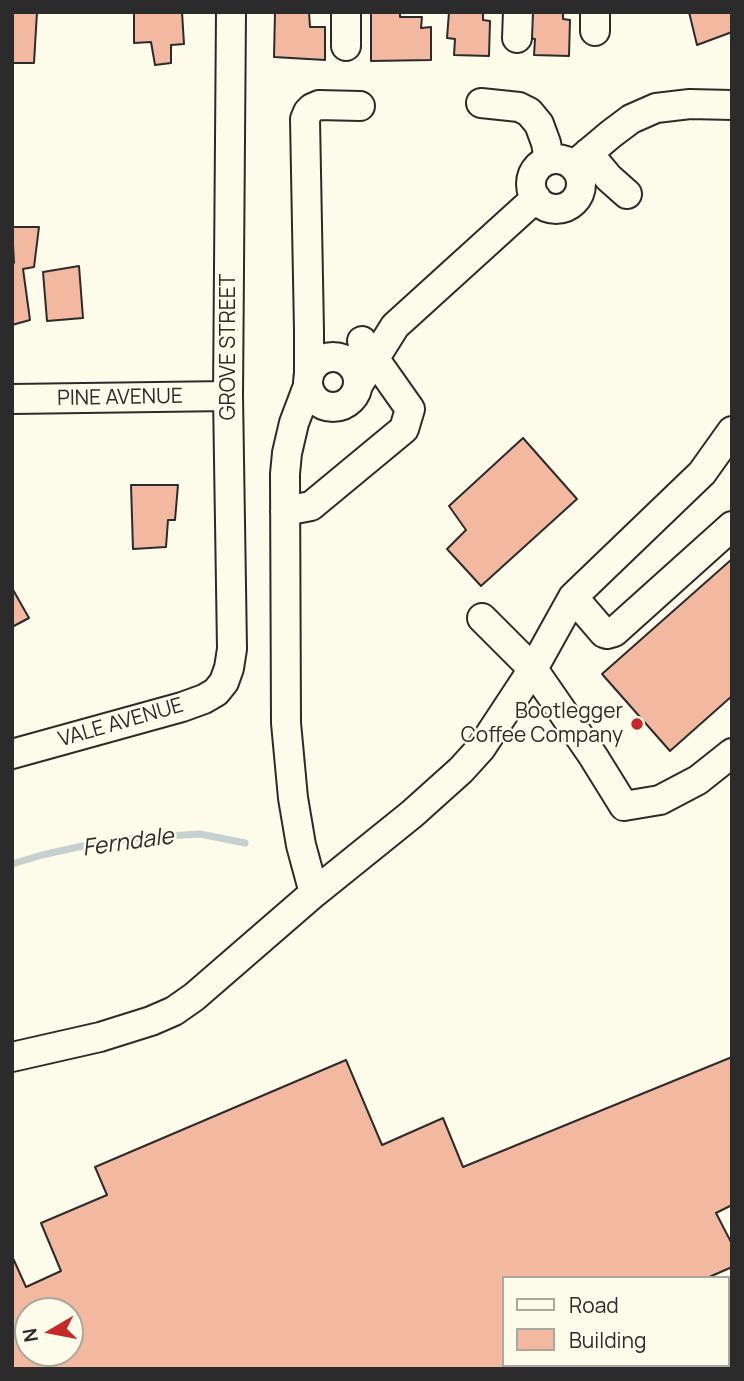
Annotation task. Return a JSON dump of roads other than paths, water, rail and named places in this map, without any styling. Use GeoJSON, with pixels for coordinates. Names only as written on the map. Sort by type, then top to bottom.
{"type":"FeatureCollection","features":[{"type":"Feature","properties":{"kind":"street","name":"GROVE STREET"},"geometry":{"type":"LineString","coordinates":[[224,682],[232,649],[228,396],[231,12]]}},
{"type":"Feature","properties":{"kind":"street"},"geometry":{"type":"LineString","coordinates":[[346,12],[346,46]]}},
{"type":"Feature","properties":{"kind":"street"},"geometry":{"type":"LineString","coordinates":[[481,103],[503,104],[529,112],[539,124],[546,143],[570,160],[610,178],[627,194]]}},
{"type":"Feature","properties":{"kind":"street"},"geometry":{"type":"LineString","coordinates":[[570,160],[579,175],[577,197],[569,205],[559,209],[542,205],[532,190],[531,180],[540,164],[570,160],[631,119],[656,108],[690,104],[732,104]]}},
{"type":"Feature","properties":{"kind":"street"},"geometry":{"type":"LineString","coordinates":[[333,408],[317,402],[311,394],[314,373],[309,331],[305,119],[312,108],[319,105],[360,106]]}},
{"type":"Feature","properties":{"kind":"street"},"geometry":{"type":"LineString","coordinates":[[314,373],[368,351],[536,198]]}},
{"type":"Feature","properties":{"kind":"street"},"geometry":{"type":"LineString","coordinates":[[294,423],[350,401],[355,394],[368,351]]}},
{"type":"Feature","properties":{"kind":"street"},"geometry":{"type":"LineString","coordinates":[[285,511],[311,506],[404,429],[410,409],[368,351]]}},
{"type":"Feature","properties":{"kind":"street"},"geometry":{"type":"LineString","coordinates":[[314,893],[300,845],[286,723],[286,453],[294,423],[314,373],[342,359],[354,369],[358,385]]}},
{"type":"Feature","properties":{"kind":"street","name":"PINE AVENUE"},"geometry":{"type":"LineString","coordinates":[[12,399],[228,396]]}},
{"type":"Feature","properties":{"kind":"street"},"geometry":{"type":"LineString","coordinates":[[12,1056],[100,1037],[174,1011],[412,814],[481,748],[533,669],[573,597],[702,473],[731,434]]}},
{"type":"Feature","properties":{"kind":"street"},"geometry":{"type":"LineString","coordinates":[[573,597],[604,633],[614,632],[732,526]]}},
{"type":"Feature","properties":{"kind":"street"},"geometry":{"type":"LineString","coordinates":[[482,618],[533,669],[624,806],[660,800],[698,780],[732,753]]}},
{"type":"Feature","properties":{"kind":"street","name":"VALE AVENUE"},"geometry":{"type":"LineString","coordinates":[[12,754],[182,707],[204,699],[224,682]]}},
{"type":"Feature","properties":{"kind":"waterway","name":"Ferndale"},"geometry":{"type":"LineString","coordinates":[[12,864],[87,845],[137,838],[200,834],[245,843]]}},
{"type":"Feature","properties":{"kind":"place","name":"Bootlegger Coffee Company"},"geometry":{"type":"Point","coordinates":[637,724]}}]}
